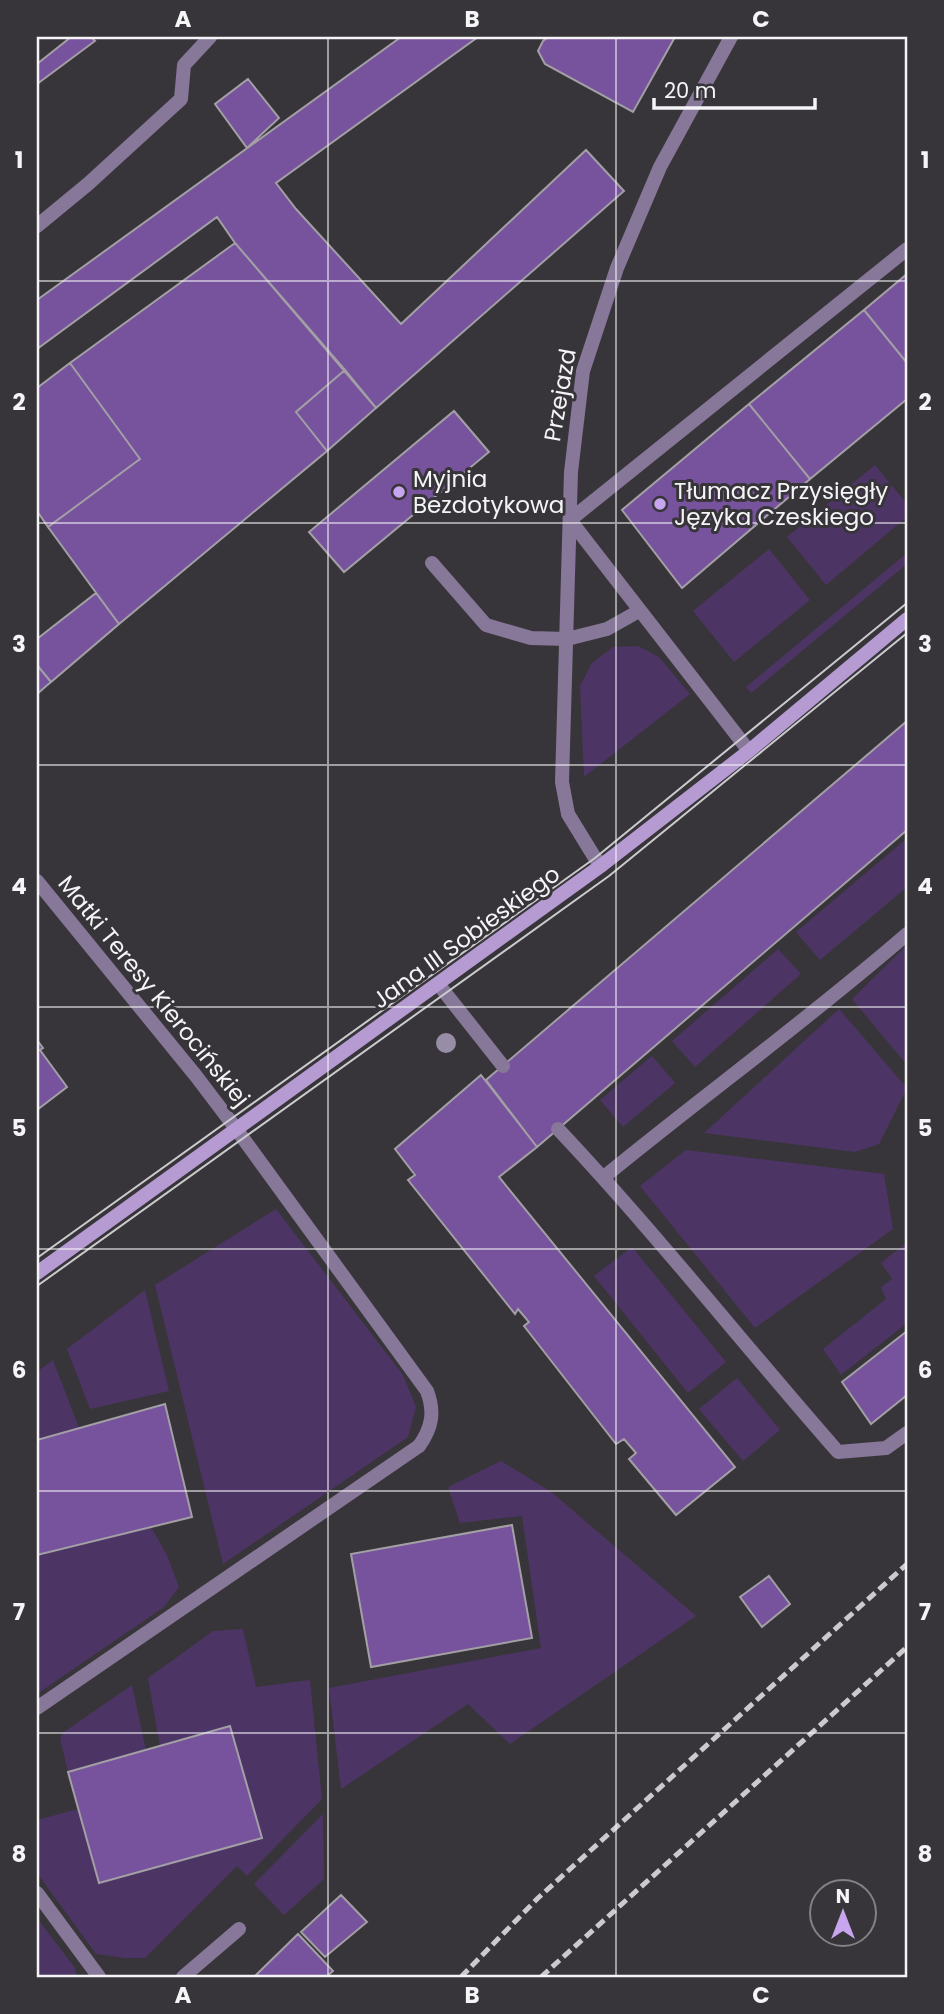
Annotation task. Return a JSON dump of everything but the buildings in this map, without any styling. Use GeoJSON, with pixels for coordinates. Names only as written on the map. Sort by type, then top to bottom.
{"type":"FeatureCollection","features":[{"type":"Feature","properties":{"kind":"street"},"geometry":{"type":"LineString","coordinates":[[37,226],[88,184],[181,99],[184,65],[210,37]]}},
{"type":"Feature","properties":{"kind":"street","name":"Przejazd"},"geometry":{"type":"LineString","coordinates":[[602,865],[568,814],[562,782],[571,472],[583,371],[617,268],[660,167],[732,37]]}},
{"type":"Feature","properties":{"kind":"street"},"geometry":{"type":"LineString","coordinates":[[748,751],[570,520],[907,249]]}},
{"type":"Feature","properties":{"kind":"street"},"geometry":{"type":"LineString","coordinates":[[432,563],[486,625],[531,638],[567,639],[607,629],[639,611]]}},
{"type":"Feature","properties":{"kind":"street","name":"Jana III Sobieskiego"},"geometry":{"type":"LineString","coordinates":[[37,1273],[602,865],[748,751],[907,619]]}},
{"type":"Feature","properties":{"kind":"street","name":"Matki Teresy Kierocińskiej"},"geometry":{"type":"LineString","coordinates":[[37,881],[197,1076],[427,1391],[432,1413],[431,1426],[419,1446],[37,1708]]}},
{"type":"Feature","properties":{"kind":"street"},"geometry":{"type":"LineString","coordinates":[[604,1177],[667,1125],[838,994],[907,934]]}},
{"type":"Feature","properties":{"kind":"street"},"geometry":{"type":"LineString","coordinates":[[439,985],[503,1066]]}},
{"type":"Feature","properties":{"kind":"street"},"geometry":{"type":"LineString","coordinates":[[558,1129],[604,1177],[838,1452],[886,1448],[907,1433]]}},
{"type":"Feature","properties":{"kind":"street"},"geometry":{"type":"LineString","coordinates":[[37,1893],[99,1977]]}},
{"type":"Feature","properties":{"kind":"street"},"geometry":{"type":"LineString","coordinates":[[183,1977],[239,1929]]}},
{"type":"Feature","properties":{"kind":"shaded area"},"geometry":{"type":"Polygon","coordinates":[[[875,465],[907,504],[907,517],[826,585],[787,537],[875,465]]]}},
{"type":"Feature","properties":{"kind":"shaded area"},"geometry":{"type":"Polygon","coordinates":[[[769,549],[810,600],[734,662],[693,611],[769,549]]]}},
{"type":"Feature","properties":{"kind":"shaded area"},"geometry":{"type":"Polygon","coordinates":[[[907,553],[907,564],[751,693],[746,687],[907,553]]]}},
{"type":"Feature","properties":{"kind":"shaded area"},"geometry":{"type":"Polygon","coordinates":[[[638,646],[659,657],[690,694],[584,777],[580,686],[592,663],[613,647],[638,646]]]}},
{"type":"Feature","properties":{"kind":"shaded area"},"geometry":{"type":"Polygon","coordinates":[[[905,840],[907,887],[820,960],[796,932],[905,840]]]}},
{"type":"Feature","properties":{"kind":"shaded area"},"geometry":{"type":"Polygon","coordinates":[[[907,945],[907,1065],[852,999],[907,945]]]}},
{"type":"Feature","properties":{"kind":"shaded area"},"geometry":{"type":"Polygon","coordinates":[[[778,949],[801,974],[695,1067],[672,1041],[778,949]]]}},
{"type":"Feature","properties":{"kind":"shaded area"},"geometry":{"type":"Polygon","coordinates":[[[839,1009],[907,1088],[879,1144],[855,1152],[704,1133],[839,1009]]]}},
{"type":"Feature","properties":{"kind":"shaded area"},"geometry":{"type":"Polygon","coordinates":[[[652,1056],[675,1083],[623,1127],[600,1100],[652,1056]]]}},
{"type":"Feature","properties":{"kind":"shaded area"},"geometry":{"type":"Polygon","coordinates":[[[686,1150],[884,1174],[893,1229],[755,1328],[640,1186],[686,1150]]]}},
{"type":"Feature","properties":{"kind":"shaded area"},"geometry":{"type":"Polygon","coordinates":[[[276,1209],[403,1375],[416,1407],[408,1437],[223,1564],[155,1285],[276,1209]]]}},
{"type":"Feature","properties":{"kind":"shaded area"},"geometry":{"type":"Polygon","coordinates":[[[907,1242],[907,1323],[841,1375],[823,1349],[886,1299],[881,1287],[892,1279],[881,1263],[907,1242]]]}},
{"type":"Feature","properties":{"kind":"shaded area"},"geometry":{"type":"Polygon","coordinates":[[[632,1247],[726,1362],[688,1393],[594,1276],[632,1247]]]}},
{"type":"Feature","properties":{"kind":"shaded area"},"geometry":{"type":"Polygon","coordinates":[[[145,1290],[169,1391],[90,1409],[67,1349],[145,1290]]]}},
{"type":"Feature","properties":{"kind":"shaded area"},"geometry":{"type":"Polygon","coordinates":[[[53,1360],[79,1428],[37,1440],[37,1372],[53,1360]]]}},
{"type":"Feature","properties":{"kind":"shaded area"},"geometry":{"type":"Polygon","coordinates":[[[737,1378],[780,1430],[743,1461],[699,1409],[737,1378]]]}},
{"type":"Feature","properties":{"kind":"shaded area"},"geometry":{"type":"Polygon","coordinates":[[[501,1461],[550,1491],[696,1616],[510,1744],[468,1704],[341,1789],[329,1688],[541,1648],[522,1516],[460,1523],[448,1487],[501,1461]]]}},
{"type":"Feature","properties":{"kind":"shaded area"},"geometry":{"type":"Polygon","coordinates":[[[151,1527],[167,1555],[179,1587],[164,1607],[37,1694],[37,1555],[151,1527]]]}},
{"type":"Feature","properties":{"kind":"shaded area"},"geometry":{"type":"Polygon","coordinates":[[[243,1629],[256,1687],[310,1680],[322,1799],[247,1876],[237,1866],[145,1958],[96,1954],[37,1873],[37,1820],[78,1809],[99,1883],[261,1838],[230,1726],[160,1747],[148,1678],[213,1631],[243,1629]]]}},
{"type":"Feature","properties":{"kind":"shaded area"},"geometry":{"type":"Polygon","coordinates":[[[132,1685],[146,1750],[68,1772],[60,1738],[64,1732],[132,1685]]]}},
{"type":"Feature","properties":{"kind":"shaded area"},"geometry":{"type":"Polygon","coordinates":[[[323,1814],[324,1879],[284,1915],[254,1884],[323,1814]]]}},
{"type":"Feature","properties":{"kind":"shaded area"},"geometry":{"type":"Polygon","coordinates":[[[37,1918],[75,1968],[77,1977],[37,1977],[37,1918]]]}},
{"type":"Feature","properties":{"kind":"tram line"},"geometry":{"type":"LineString","coordinates":[[37,1258],[595,858],[907,603]]}},
{"type":"Feature","properties":{"kind":"tram line"},"geometry":{"type":"LineString","coordinates":[[37,1286],[609,876],[907,633]]}},
{"type":"Feature","properties":{"kind":"railway"},"geometry":{"type":"LineString","coordinates":[[461,1977],[538,1898],[907,1564]]}},
{"type":"Feature","properties":{"kind":"railway"},"geometry":{"type":"LineString","coordinates":[[541,1977],[907,1647]]}},
{"type":"Feature","properties":{"kind":"place","name":"Myjnia Bezdotykowa"},"geometry":{"type":"Point","coordinates":[399,492]}},
{"type":"Feature","properties":{"kind":"place","name":"Tłumacz Przysięgły Języka Czeskiego"},"geometry":{"type":"Point","coordinates":[660,504]}}]}
